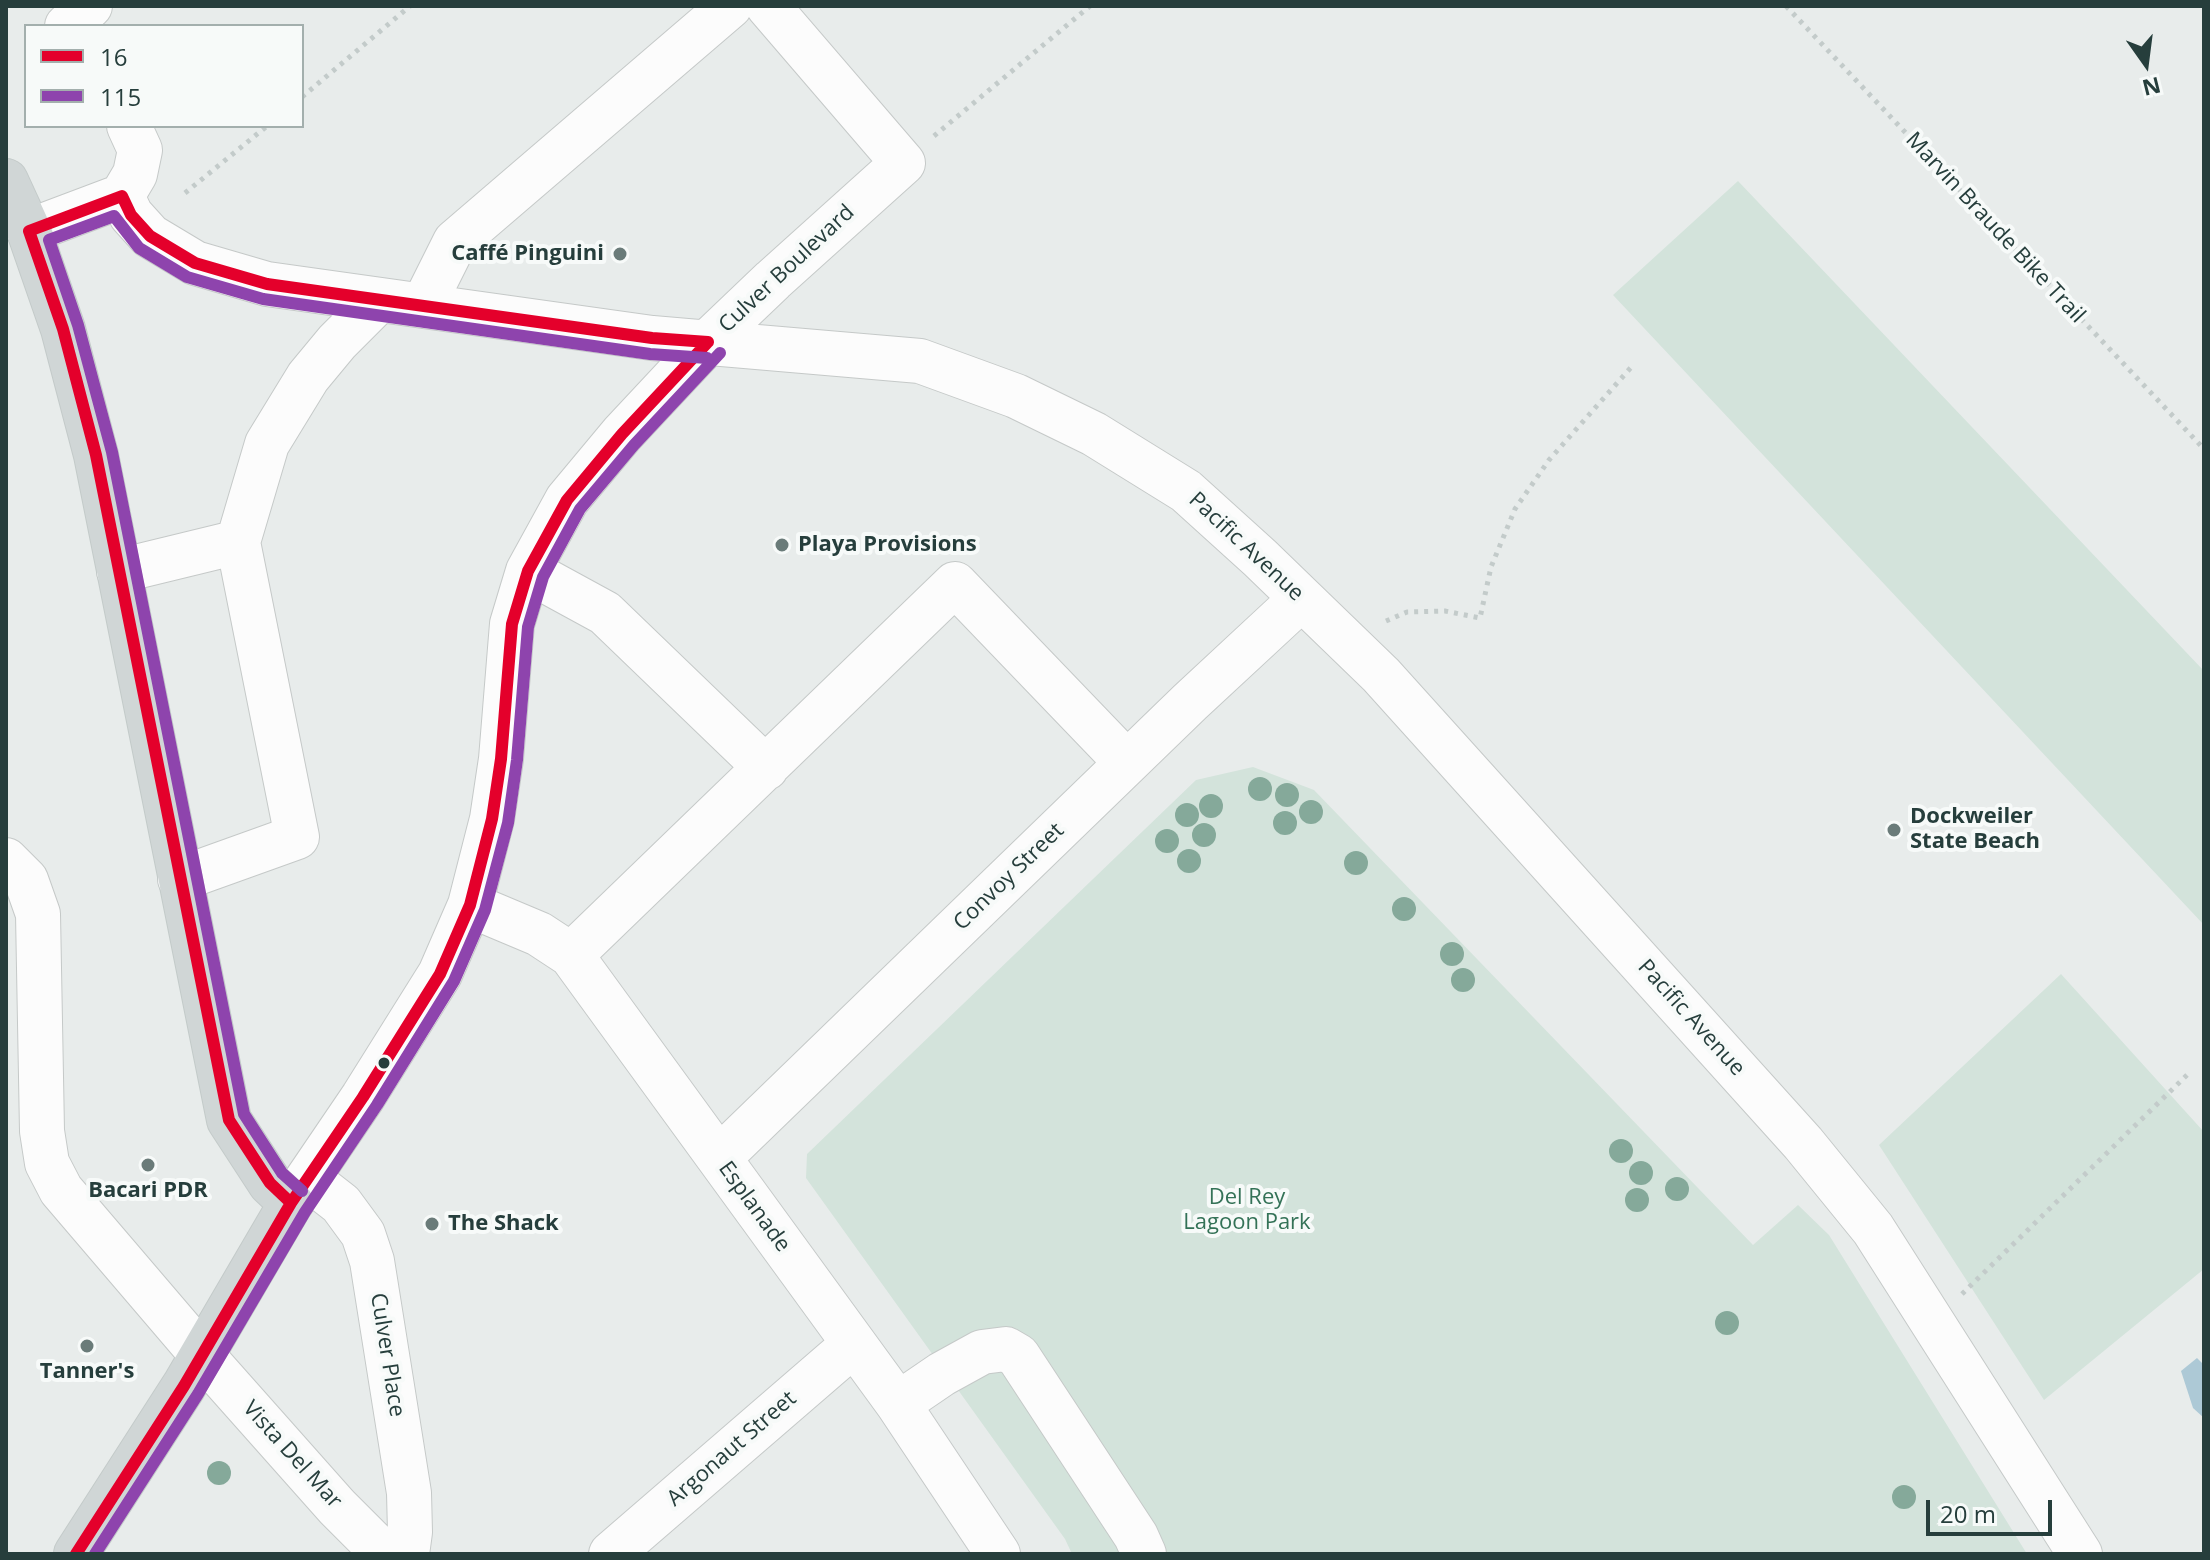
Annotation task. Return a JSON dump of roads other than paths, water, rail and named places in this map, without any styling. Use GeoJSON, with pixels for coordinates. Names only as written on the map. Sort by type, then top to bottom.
{"type":"FeatureCollection","features":[{"type":"Feature","properties":{"kind":"main road"},"geometry":{"type":"LineString","coordinates":[[6,181],[29,231],[63,329],[96,455],[229,1120],[270,1183],[300,1191]]}},
{"type":"Feature","properties":{"kind":"main road","name":"Culver Boulevard"},"geometry":{"type":"LineString","coordinates":[[76,1554],[202,1355],[300,1191]]}},
{"type":"Feature","properties":{"kind":"street"},"geometry":{"type":"LineString","coordinates":[[49,6],[62,24]]}},
{"type":"Feature","properties":{"kind":"street"},"geometry":{"type":"LineString","coordinates":[[67,24],[90,6]]}},
{"type":"Feature","properties":{"kind":"street"},"geometry":{"type":"LineString","coordinates":[[423,306],[455,242],[730,6]]}},
{"type":"Feature","properties":{"kind":"street","name":"Culver Boulevard"},"geometry":{"type":"LineString","coordinates":[[300,1191],[440,974],[470,905],[492,819],[501,759],[512,624],[528,571],[567,500],[622,434],[708,342],[903,163],[768,6]]}},
{"type":"Feature","properties":{"kind":"street"},"geometry":{"type":"LineString","coordinates":[[29,231],[122,196],[135,174],[140,150],[130,128]]}},
{"type":"Feature","properties":{"kind":"street","name":"Pacific Avenue"},"geometry":{"type":"LineString","coordinates":[[122,196],[131,215],[150,236],[195,263],[267,284],[652,338],[920,361],[1016,396],[1094,434],[1186,491],[1260,558],[1391,686],[1803,1143],[1873,1229],[2080,1554]]}},
{"type":"Feature","properties":{"kind":"street"},"geometry":{"type":"LineString","coordinates":[[180,879],[297,837],[238,542],[267,444],[308,377],[337,342],[379,300]]}},
{"type":"Feature","properties":{"kind":"street"},"geometry":{"type":"LineString","coordinates":[[119,571],[238,542]]}},
{"type":"Feature","properties":{"kind":"street"},"geometry":{"type":"LineString","coordinates":[[528,571],[605,613],[766,768]]}},
{"type":"Feature","properties":{"kind":"street"},"geometry":{"type":"LineString","coordinates":[[571,955],[955,584],[1127,763]]}},
{"type":"Feature","properties":{"kind":"street","name":"Convoy Street"},"geometry":{"type":"LineString","coordinates":[[719,1158],[1301,599]]}},
{"type":"Feature","properties":{"kind":"street","name":"Vista Del Mar"},"geometry":{"type":"LineString","coordinates":[[6,860],[26,880],[38,914],[42,1131],[47,1163],[61,1190],[202,1355],[337,1507],[384,1554]]}},
{"type":"Feature","properties":{"kind":"street","name":"Esplanade"},"geometry":{"type":"LineString","coordinates":[[470,905],[539,934],[571,955],[898,1404],[998,1554]]}},
{"type":"Feature","properties":{"kind":"street","name":"Culver Place"},"geometry":{"type":"LineString","coordinates":[[300,1191],[341,1204],[363,1234],[372,1261],[409,1493],[407,1554]]}},
{"type":"Feature","properties":{"kind":"street","name":"Argonaut Street"},"geometry":{"type":"LineString","coordinates":[[611,1554],[854,1344]]}},
{"type":"Feature","properties":{"kind":"street"},"geometry":{"type":"LineString","coordinates":[[898,1404],[982,1352],[1006,1349],[1018,1356],[1136,1536],[1144,1554]]}},
{"type":"Feature","properties":{"kind":"water"},"geometry":{"type":"Polygon","coordinates":[[[2197,1358],[2204,1365],[2204,1418],[2193,1408],[2181,1371],[2197,1358]]]}},
{"type":"Feature","properties":{"kind":"place","name":"Caffé Pinguini"},"geometry":{"type":"Point","coordinates":[620,254]}},
{"type":"Feature","properties":{"kind":"place","name":"Playa Provisions"},"geometry":{"type":"Point","coordinates":[782,545]}},
{"type":"Feature","properties":{"kind":"place","name":"Dockweiler State Beach"},"geometry":{"type":"Point","coordinates":[1894,830]}},
{"type":"Feature","properties":{"kind":"place","name":"Bacari PDR"},"geometry":{"type":"Point","coordinates":[148,1165]}},
{"type":"Feature","properties":{"kind":"place","name":"The Shack"},"geometry":{"type":"Point","coordinates":[432,1224]}},
{"type":"Feature","properties":{"kind":"place","name":"Tanner's"},"geometry":{"type":"Point","coordinates":[87,1346]}},
{"type":"Feature","properties":{"kind":"park label","name":"Del Rey Lagoon Park"},"geometry":{"type":"Point","coordinates":[1247,1210]}}]}
